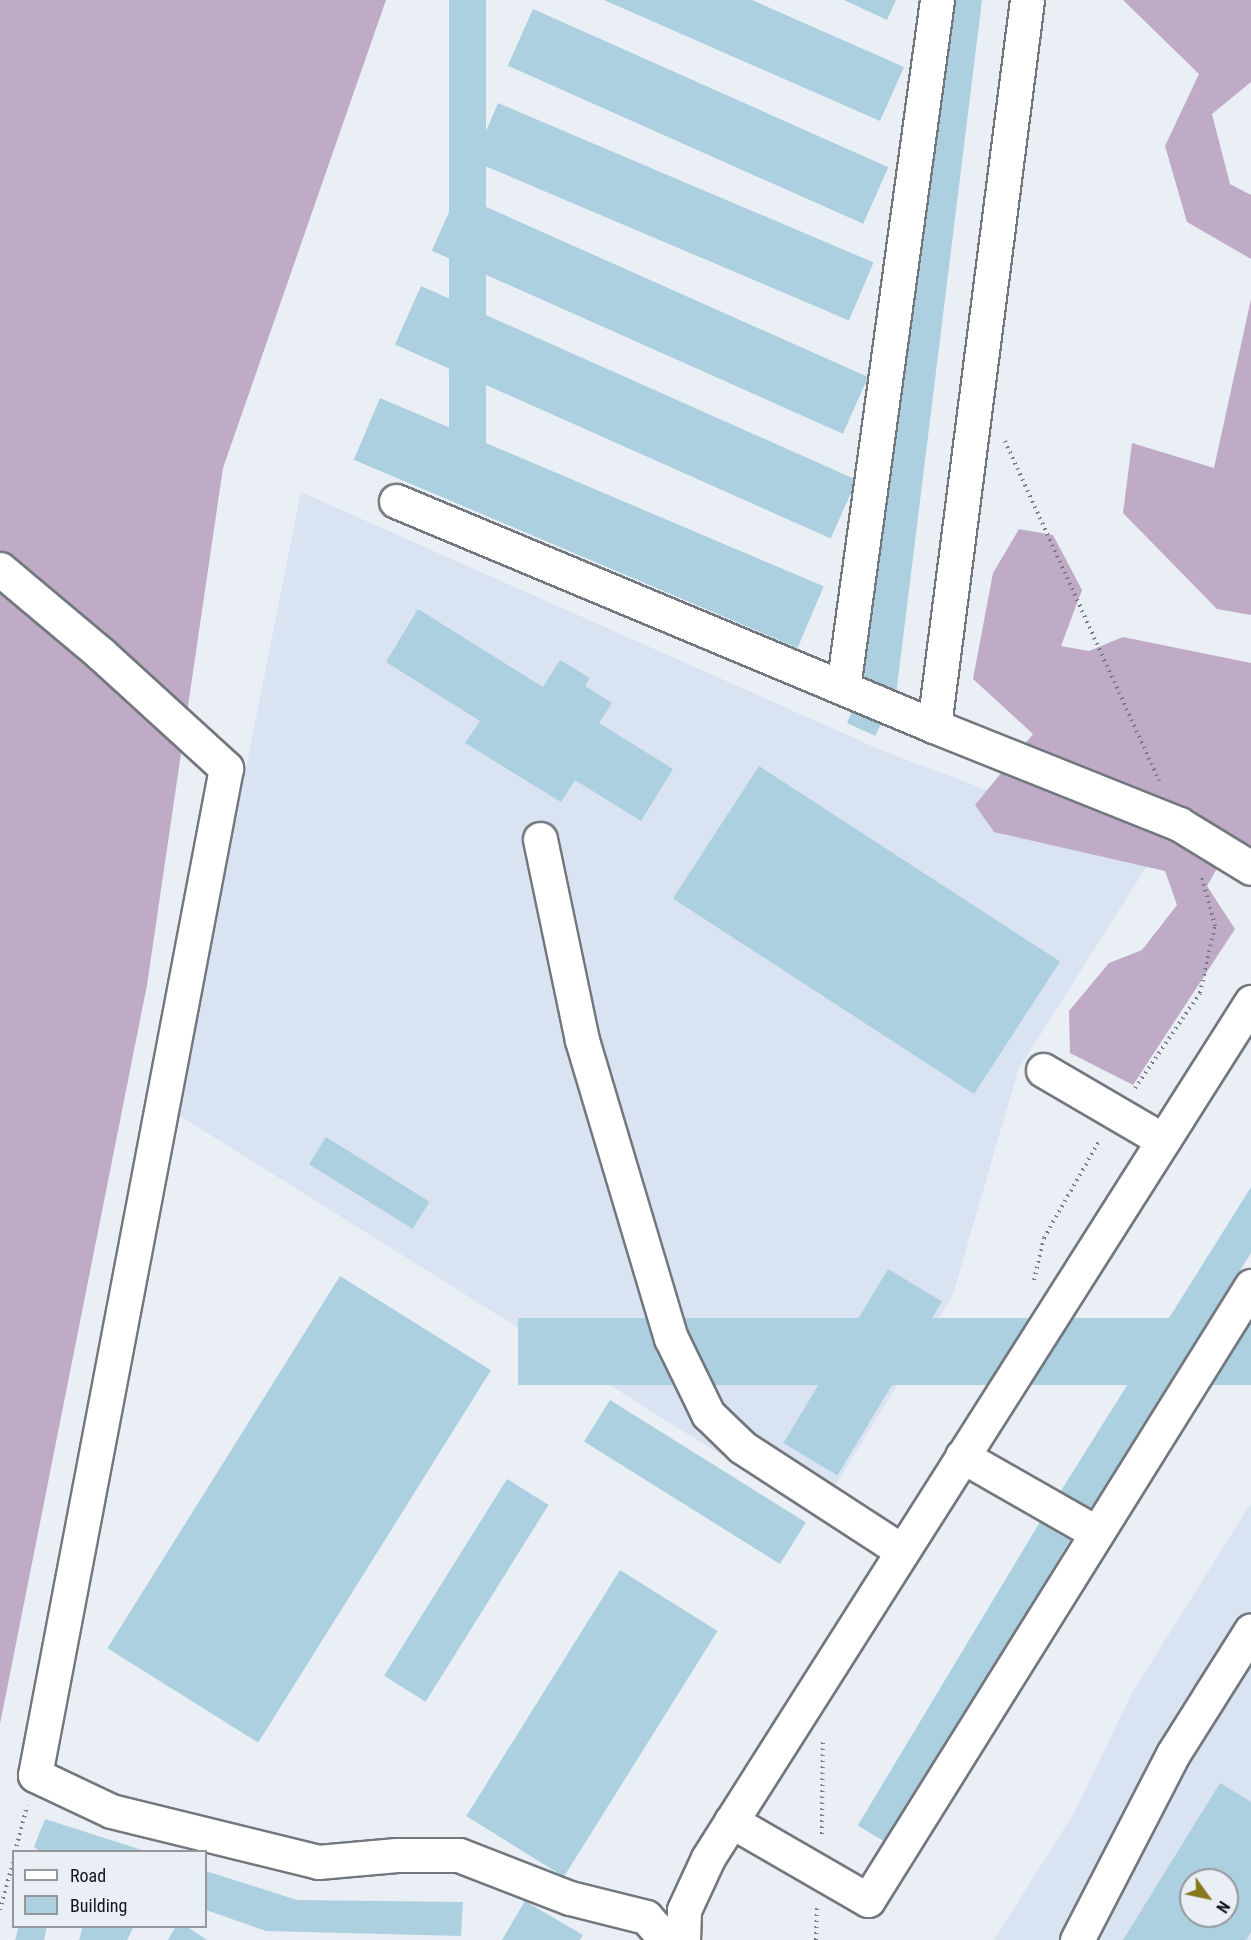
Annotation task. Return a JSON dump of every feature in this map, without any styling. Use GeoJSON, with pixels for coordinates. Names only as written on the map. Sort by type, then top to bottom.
{"type":"FeatureCollection","features":[{"type":"Feature","properties":{"kind":"lane"},"geometry":{"type":"LineString","coordinates":[[843,688],[937,0]]}},
{"type":"Feature","properties":{"kind":"lane"},"geometry":{"type":"LineString","coordinates":[[934,726],[1028,0]]}},
{"type":"Feature","properties":{"kind":"lane"},"geometry":{"type":"LineString","coordinates":[[396,501],[934,726],[1179,824],[1251,868]]}},
{"type":"Feature","properties":{"kind":"lane"},"geometry":{"type":"LineString","coordinates":[[0,569],[100,653],[226,768],[35,1775],[111,1811],[318,1862],[459,1855],[570,1898],[646,1917],[666,1940]]}},
{"type":"Feature","properties":{"kind":"lane"},"geometry":{"type":"LineString","coordinates":[[540,839],[582,1040],[671,1338],[708,1414],[742,1447],[902,1551]]}},
{"type":"Feature","properties":{"kind":"lane"},"geometry":{"type":"LineString","coordinates":[[684,1940],[684,1910],[708,1858],[1251,1002]]}},
{"type":"Feature","properties":{"kind":"lane"},"geometry":{"type":"LineString","coordinates":[[1043,1070],[1163,1140]]}},
{"type":"Feature","properties":{"kind":"lane"},"geometry":{"type":"LineString","coordinates":[[731,1821],[868,1900],[1251,1286]]}},
{"type":"Feature","properties":{"kind":"lane"},"geometry":{"type":"LineString","coordinates":[[962,1456],[1097,1533]]}},
{"type":"Feature","properties":{"kind":"lane"},"geometry":{"type":"LineString","coordinates":[[1077,1940],[1173,1754],[1249,1635]]}},
{"type":"Feature","properties":{"kind":"path"},"geometry":{"type":"LineString","coordinates":[[1003,438],[1179,824]]}},
{"type":"Feature","properties":{"kind":"path"},"geometry":{"type":"LineString","coordinates":[[1034,1283],[1044,1238],[1090,1155],[1200,993],[1215,926],[1200,870]]}},
{"type":"Feature","properties":{"kind":"path"},"geometry":{"type":"LineString","coordinates":[[816,1940],[823,1737]]}},
{"type":"Feature","properties":{"kind":"path"},"geometry":{"type":"LineString","coordinates":[[15,1850],[35,1775]]}},
{"type":"Feature","properties":{"kind":"path"},"geometry":{"type":"LineString","coordinates":[[0,1910],[12,1865]]}},
{"type":"Feature","properties":{"kind":"shaded area"},"geometry":{"type":"Polygon","coordinates":[[[0,0],[386,0],[223,468],[147,985],[0,1724],[0,0]]]}},
{"type":"Feature","properties":{"kind":"shaded area"},"geometry":{"type":"Polygon","coordinates":[[[1123,0],[1251,0],[1251,82],[1212,114],[1230,184],[1251,195],[1251,259],[1187,222],[1165,146],[1199,74],[1123,0]]]}},
{"type":"Feature","properties":{"kind":"shaded area"},"geometry":{"type":"Polygon","coordinates":[[[1251,299],[1251,615],[1217,609],[1123,513],[1132,443],[1214,468],[1251,299]]]}},
{"type":"Feature","properties":{"kind":"shaded area"},"geometry":{"type":"Polygon","coordinates":[[[301,492],[888,753],[1155,853],[1018,1070],[953,1295],[817,1515],[177,1114],[301,492]]]}},
{"type":"Feature","properties":{"kind":"shaded area"},"geometry":{"type":"Polygon","coordinates":[[[1019,529],[1053,535],[1082,590],[1061,646],[1089,651],[1123,637],[1251,663],[1251,848],[1228,849],[1207,886],[1235,929],[1133,1085],[1070,1053],[1069,1011],[1109,963],[1142,950],[1177,905],[1165,871],[994,832],[975,805],[1033,734],[973,679],[993,573],[1019,529]]]}},
{"type":"Feature","properties":{"kind":"shaded area"},"geometry":{"type":"Polygon","coordinates":[[[1251,1503],[1251,1940],[994,1940],[1074,1813],[1132,1693],[1251,1503]]]}},
{"type":"Feature","properties":{"kind":"building"},"geometry":{"type":"Polygon","coordinates":[[[449,0],[486,0],[486,479],[449,479],[449,0]]]}},
{"type":"Feature","properties":{"kind":"building"},"geometry":{"type":"Polygon","coordinates":[[[604,0],[752,0],[904,67],[880,121],[604,0]]]}},
{"type":"Feature","properties":{"kind":"building"},"geometry":{"type":"Polygon","coordinates":[[[844,0],[896,0],[887,20],[844,0]]]}},
{"type":"Feature","properties":{"kind":"building"},"geometry":{"type":"Polygon","coordinates":[[[946,0],[982,0],[896,695],[875,736],[847,723],[862,687],[946,0]]]}},
{"type":"Feature","properties":{"kind":"building"},"geometry":{"type":"Polygon","coordinates":[[[533,9],[888,167],[863,224],[508,66],[533,9]]]}},
{"type":"Feature","properties":{"kind":"building"},"geometry":{"type":"Polygon","coordinates":[[[498,103],[874,262],[849,320],[473,161],[498,103]]]}},
{"type":"Feature","properties":{"kind":"building"},"geometry":{"type":"Polygon","coordinates":[[[457,194],[868,377],[843,434],[432,251],[457,194]]]}},
{"type":"Feature","properties":{"kind":"building"},"geometry":{"type":"Polygon","coordinates":[[[421,286],[857,480],[831,538],[395,344],[421,286]]]}},
{"type":"Feature","properties":{"kind":"building"},"geometry":{"type":"Polygon","coordinates":[[[380,398],[824,586],[798,648],[354,460],[380,398]]]}},
{"type":"Feature","properties":{"kind":"building"},"geometry":{"type":"Polygon","coordinates":[[[418,609],[543,687],[560,660],[590,678],[585,686],[612,703],[599,723],[673,769],[641,821],[575,780],[561,802],[465,743],[480,721],[386,662],[418,609]]]}},
{"type":"Feature","properties":{"kind":"building"},"geometry":{"type":"Polygon","coordinates":[[[759,766],[1060,962],[974,1094],[673,899],[759,766]]]}},
{"type":"Feature","properties":{"kind":"building"},"geometry":{"type":"Polygon","coordinates":[[[326,1137],[429,1202],[413,1229],[309,1164],[326,1137]]]}},
{"type":"Feature","properties":{"kind":"building"},"geometry":{"type":"Polygon","coordinates":[[[1251,1187],[1251,1253],[1088,1513],[1059,1494],[1251,1187]]]}},
{"type":"Feature","properties":{"kind":"building"},"geometry":{"type":"Polygon","coordinates":[[[888,1269],[942,1301],[837,1475],[783,1443],[888,1269]]]}},
{"type":"Feature","properties":{"kind":"building"},"geometry":{"type":"Polygon","coordinates":[[[340,1276],[491,1370],[258,1743],[107,1648],[340,1276]]]}},
{"type":"Feature","properties":{"kind":"building"},"geometry":{"type":"Polygon","coordinates":[[[518,1318],[1251,1318],[1251,1385],[518,1385],[518,1318]]]}},
{"type":"Feature","properties":{"kind":"building"},"geometry":{"type":"Polygon","coordinates":[[[610,1400],[806,1522],[780,1564],[584,1442],[610,1400]]]}},
{"type":"Feature","properties":{"kind":"building"},"geometry":{"type":"Polygon","coordinates":[[[507,1479],[549,1505],[426,1702],[384,1676],[507,1479]]]}},
{"type":"Feature","properties":{"kind":"building"},"geometry":{"type":"Polygon","coordinates":[[[1040,1522],[1070,1540],[888,1843],[858,1825],[1040,1522]]]}},
{"type":"Feature","properties":{"kind":"building"},"geometry":{"type":"Polygon","coordinates":[[[620,1570],[718,1631],[564,1877],[466,1816],[620,1570]]]}},
{"type":"Feature","properties":{"kind":"building"},"geometry":{"type":"Polygon","coordinates":[[[1220,1783],[1251,1802],[1251,1932],[1246,1940],[1123,1940],[1220,1783]]]}},
{"type":"Feature","properties":{"kind":"building"},"geometry":{"type":"Polygon","coordinates":[[[45,1819],[142,1850],[38,1850],[34,1847],[45,1819]]]}},
{"type":"Feature","properties":{"kind":"building"},"geometry":{"type":"Polygon","coordinates":[[[207,1871],[297,1900],[463,1902],[461,1936],[266,1931],[207,1910],[207,1871]]]}},
{"type":"Feature","properties":{"kind":"building"},"geometry":{"type":"Polygon","coordinates":[[[525,1901],[583,1935],[580,1940],[502,1940],[525,1901]]]}},
{"type":"Feature","properties":{"kind":"building"},"geometry":{"type":"Polygon","coordinates":[[[18,1928],[47,1928],[44,1940],[15,1940],[18,1928]]]}},
{"type":"Feature","properties":{"kind":"building"},"geometry":{"type":"Polygon","coordinates":[[[82,1928],[133,1928],[127,1940],[79,1940],[82,1928]]]}},
{"type":"Feature","properties":{"kind":"building"},"geometry":{"type":"Polygon","coordinates":[[[175,1928],[189,1928],[207,1940],[168,1940],[175,1928]]]}}]}
